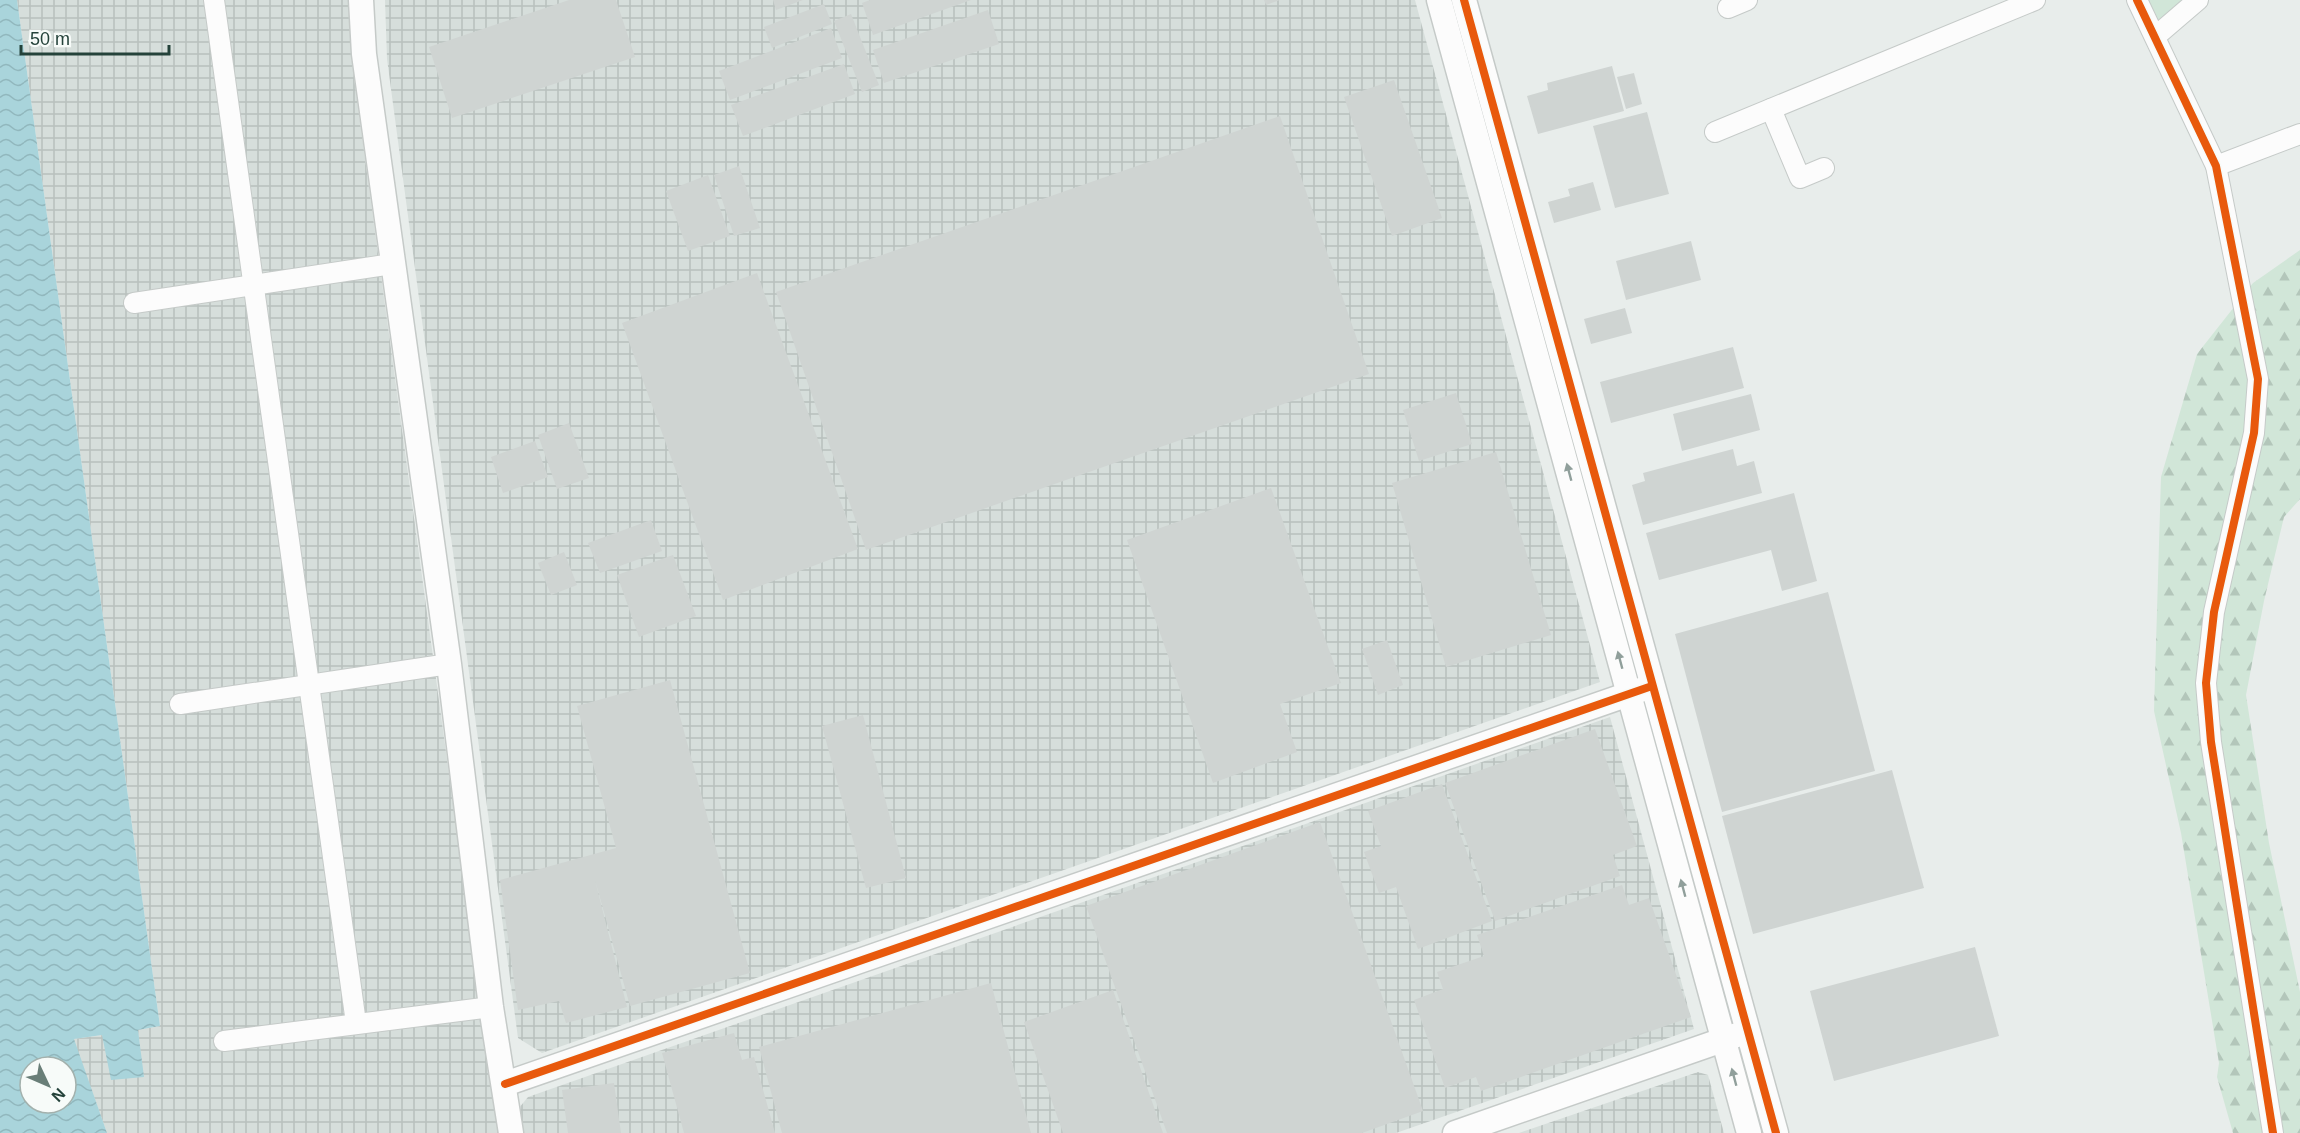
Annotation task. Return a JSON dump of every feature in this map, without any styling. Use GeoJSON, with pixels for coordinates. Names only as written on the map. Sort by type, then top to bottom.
{"type":"FeatureCollection","features":[{"type":"Feature","properties":{"kind":"street"},"geometry":{"type":"LineString","coordinates":[[214,0],[356,1023]]}},
{"type":"Feature","properties":{"kind":"street"},"geometry":{"type":"LineString","coordinates":[[361,0],[364,54],[449,664],[491,1007],[511,1133]]}},
{"type":"Feature","properties":{"kind":"street"},"geometry":{"type":"LineString","coordinates":[[1439,0],[1749,1133]]}},
{"type":"Feature","properties":{"kind":"street"},"geometry":{"type":"LineString","coordinates":[[1464,0],[1776,1133]]}},
{"type":"Feature","properties":{"kind":"street"},"geometry":{"type":"LineString","coordinates":[[1728,8],[1747,0]]}},
{"type":"Feature","properties":{"kind":"street"},"geometry":{"type":"LineString","coordinates":[[1716,132],[2035,0]]}},
{"type":"Feature","properties":{"kind":"street"},"geometry":{"type":"LineString","coordinates":[[2137,0],[2216,166],[2258,379],[2254,433],[2214,612],[2206,683],[2211,742],[2273,1133]]}},
{"type":"Feature","properties":{"kind":"street"},"geometry":{"type":"LineString","coordinates":[[2156,36],[2198,0]]}},
{"type":"Feature","properties":{"kind":"street"},"geometry":{"type":"LineString","coordinates":[[1771,109],[1800,178],[1824,168]]}},
{"type":"Feature","properties":{"kind":"street"},"geometry":{"type":"LineString","coordinates":[[2216,166],[2300,134]]}},
{"type":"Feature","properties":{"kind":"street"},"geometry":{"type":"LineString","coordinates":[[134,303],[392,264]]}},
{"type":"Feature","properties":{"kind":"street"},"geometry":{"type":"LineString","coordinates":[[180,704],[449,664]]}},
{"type":"Feature","properties":{"kind":"street"},"geometry":{"type":"LineString","coordinates":[[505,1084],[1652,686]]}},
{"type":"Feature","properties":{"kind":"street"},"geometry":{"type":"LineString","coordinates":[[224,1041],[491,1007]]}},
{"type":"Feature","properties":{"kind":"street"},"geometry":{"type":"LineString","coordinates":[[1455,1133],[1748,1032]]}},
{"type":"Feature","properties":{"kind":"shaded area"},"geometry":{"type":"Polygon","coordinates":[[[17,0],[348,0],[352,63],[498,1133],[107,1133],[73,1039],[102,1035],[143,1077],[138,1030],[160,1026],[17,0]]]}},
{"type":"Feature","properties":{"kind":"shaded area"},"geometry":{"type":"Polygon","coordinates":[[[385,0],[1415,0],[1600,682],[542,1053],[518,1038],[387,59],[385,0]]]}},
{"type":"Feature","properties":{"kind":"shaded area"},"geometry":{"type":"Polygon","coordinates":[[[1610,717],[1694,1029],[1396,1133],[522,1133],[519,1108],[528,1097],[1610,717]]]}},
{"type":"Feature","properties":{"kind":"shaded area"},"geometry":{"type":"Polygon","coordinates":[[[1698,1072],[1708,1075],[1724,1133],[1519,1133],[1698,1072]]]}},
{"type":"Feature","properties":{"kind":"green space"},"geometry":{"type":"Polygon","coordinates":[[[2147,0],[2183,0],[2158,21],[2147,0]]]}},
{"type":"Feature","properties":{"kind":"green space"},"geometry":{"type":"Polygon","coordinates":[[[2300,250],[2300,499],[2284,517],[2264,601],[2246,695],[2269,843],[2300,992],[2300,1133],[2233,1133],[2217,1077],[2219,1063],[2181,833],[2154,711],[2161,477],[2197,354],[2253,283],[2300,250]]]}},
{"type":"Feature","properties":{"kind":"water"},"geometry":{"type":"Polygon","coordinates":[[[0,0],[17,0],[160,1026],[138,1030],[144,1077],[111,1080],[102,1035],[74,1039],[107,1133],[0,1133],[0,0]]]}},
{"type":"Feature","properties":{"kind":"building"},"geometry":{"type":"Polygon","coordinates":[[[569,0],[616,0],[635,57],[452,118],[429,47],[569,0]]]}},
{"type":"Feature","properties":{"kind":"building"},"geometry":{"type":"Polygon","coordinates":[[[773,0],[803,0],[776,10],[773,0]]]}},
{"type":"Feature","properties":{"kind":"building"},"geometry":{"type":"Polygon","coordinates":[[[870,0],[971,0],[873,35],[862,3],[870,0]]]}},
{"type":"Feature","properties":{"kind":"building"},"geometry":{"type":"Polygon","coordinates":[[[1264,0],[1280,0],[1266,5],[1264,0]]]}},
{"type":"Feature","properties":{"kind":"building"},"geometry":{"type":"Polygon","coordinates":[[[824,4],[832,24],[772,48],[764,27],[824,4]]]}},
{"type":"Feature","properties":{"kind":"building"},"geometry":{"type":"Polygon","coordinates":[[[988,10],[999,44],[884,83],[873,50],[988,10]]]}},
{"type":"Feature","properties":{"kind":"building"},"geometry":{"type":"Polygon","coordinates":[[[851,14],[879,85],[862,92],[834,21],[851,14]]]}},
{"type":"Feature","properties":{"kind":"building"},"geometry":{"type":"Polygon","coordinates":[[[831,28],[842,58],[730,100],[719,71],[831,28]]]}},
{"type":"Feature","properties":{"kind":"building"},"geometry":{"type":"Polygon","coordinates":[[[844,64],[855,94],[743,136],[731,105],[844,64]]]}},
{"type":"Feature","properties":{"kind":"building"},"geometry":{"type":"Polygon","coordinates":[[[1612,66],[1624,111],[1538,134],[1527,96],[1548,90],[1547,83],[1612,66]]]}},
{"type":"Feature","properties":{"kind":"building"},"geometry":{"type":"Polygon","coordinates":[[[1634,73],[1642,104],[1626,109],[1617,77],[1634,73]]]}},
{"type":"Feature","properties":{"kind":"building"},"geometry":{"type":"Polygon","coordinates":[[[1394,80],[1442,218],[1392,236],[1344,97],[1394,80]]]}},
{"type":"Feature","properties":{"kind":"building"},"geometry":{"type":"Polygon","coordinates":[[[1647,112],[1669,194],[1615,208],[1593,126],[1647,112]]]}},
{"type":"Feature","properties":{"kind":"building"},"geometry":{"type":"Polygon","coordinates":[[[1280,116],[1369,374],[866,550],[776,292],[1280,116]]]}},
{"type":"Feature","properties":{"kind":"building"},"geometry":{"type":"Polygon","coordinates":[[[739,166],[760,228],[734,236],[714,175],[739,166]]]}},
{"type":"Feature","properties":{"kind":"building"},"geometry":{"type":"Polygon","coordinates":[[[708,175],[730,236],[688,251],[666,191],[708,175]]]}},
{"type":"Feature","properties":{"kind":"building"},"geometry":{"type":"Polygon","coordinates":[[[1593,182],[1601,210],[1554,223],[1548,202],[1570,196],[1568,189],[1593,182]]]}},
{"type":"Feature","properties":{"kind":"building"},"geometry":{"type":"Polygon","coordinates":[[[1691,241],[1701,280],[1626,300],[1616,261],[1691,241]]]}},
{"type":"Feature","properties":{"kind":"building"},"geometry":{"type":"Polygon","coordinates":[[[757,273],[858,549],[723,600],[622,323],[757,273]]]}},
{"type":"Feature","properties":{"kind":"building"},"geometry":{"type":"Polygon","coordinates":[[[1625,308],[1632,333],[1591,344],[1584,319],[1625,308]]]}},
{"type":"Feature","properties":{"kind":"building"},"geometry":{"type":"Polygon","coordinates":[[[1733,347],[1744,388],[1611,423],[1600,382],[1733,347]]]}},
{"type":"Feature","properties":{"kind":"building"},"geometry":{"type":"Polygon","coordinates":[[[1456,393],[1472,444],[1419,461],[1403,410],[1456,393]]]}},
{"type":"Feature","properties":{"kind":"building"},"geometry":{"type":"Polygon","coordinates":[[[1751,394],[1760,430],[1682,451],[1673,414],[1751,394]]]}},
{"type":"Feature","properties":{"kind":"building"},"geometry":{"type":"Polygon","coordinates":[[[569,423],[589,478],[557,489],[538,435],[569,423]]]}},
{"type":"Feature","properties":{"kind":"building"},"geometry":{"type":"Polygon","coordinates":[[[535,441],[548,477],[503,493],[491,457],[535,441]]]}},
{"type":"Feature","properties":{"kind":"building"},"geometry":{"type":"Polygon","coordinates":[[[1733,449],[1737,466],[1754,461],[1762,493],[1643,525],[1632,485],[1645,481],[1643,473],[1733,449]]]}},
{"type":"Feature","properties":{"kind":"building"},"geometry":{"type":"Polygon","coordinates":[[[1496,452],[1551,635],[1446,667],[1392,483],[1496,452]]]}},
{"type":"Feature","properties":{"kind":"building"},"geometry":{"type":"Polygon","coordinates":[[[1271,488],[1341,683],[1280,704],[1297,752],[1213,783],[1127,540],[1271,488]]]}},
{"type":"Feature","properties":{"kind":"building"},"geometry":{"type":"Polygon","coordinates":[[[1794,493],[1817,581],[1782,591],[1771,550],[1659,580],[1646,533],[1794,493]]]}},
{"type":"Feature","properties":{"kind":"building"},"geometry":{"type":"Polygon","coordinates":[[[651,520],[662,551],[600,573],[588,543],[651,520]]]}},
{"type":"Feature","properties":{"kind":"building"},"geometry":{"type":"Polygon","coordinates":[[[564,552],[577,585],[551,595],[538,563],[564,552]]]}},
{"type":"Feature","properties":{"kind":"building"},"geometry":{"type":"Polygon","coordinates":[[[673,555],[696,616],[639,637],[617,575],[673,555]]]}},
{"type":"Feature","properties":{"kind":"building"},"geometry":{"type":"Polygon","coordinates":[[[1828,592],[1875,771],[1722,812],[1675,634],[1828,592]]]}},
{"type":"Feature","properties":{"kind":"building"},"geometry":{"type":"Polygon","coordinates":[[[1387,640],[1403,685],[1378,695],[1362,649],[1387,640]]]}},
{"type":"Feature","properties":{"kind":"building"},"geometry":{"type":"Polygon","coordinates":[[[670,680],[750,973],[630,1006],[595,880],[627,1007],[566,1023],[559,1001],[518,1010],[500,880],[616,848],[577,706],[670,680]]]}},
{"type":"Feature","properties":{"kind":"building"},"geometry":{"type":"Polygon","coordinates":[[[863,715],[906,878],[866,888],[822,726],[863,715]]]}},
{"type":"Feature","properties":{"kind":"building"},"geometry":{"type":"Polygon","coordinates":[[[1595,729],[1637,846],[1613,855],[1620,876],[1495,921],[1445,783],[1595,729]]]}},
{"type":"Feature","properties":{"kind":"building"},"geometry":{"type":"Polygon","coordinates":[[[1892,770],[1924,888],[1753,934],[1722,816],[1892,770]]]}},
{"type":"Feature","properties":{"kind":"building"},"geometry":{"type":"Polygon","coordinates":[[[1442,784],[1492,921],[1418,949],[1396,887],[1379,893],[1364,852],[1381,846],[1368,811],[1442,784]]]}},
{"type":"Feature","properties":{"kind":"building"},"geometry":{"type":"Polygon","coordinates":[[[1320,822],[1423,1111],[1362,1133],[1167,1133],[1086,906],[1320,822]]]}},
{"type":"Feature","properties":{"kind":"building"},"geometry":{"type":"Polygon","coordinates":[[[1622,885],[1629,905],[1649,898],[1691,1017],[1481,1091],[1476,1077],[1445,1088],[1414,1000],[1443,989],[1437,972],[1484,956],[1477,935],[1622,885]]]}},
{"type":"Feature","properties":{"kind":"building"},"geometry":{"type":"Polygon","coordinates":[[[1975,947],[1999,1036],[1834,1081],[1810,991],[1975,947]]]}},
{"type":"Feature","properties":{"kind":"building"},"geometry":{"type":"Polygon","coordinates":[[[991,983],[1031,1133],[782,1133],[759,1047],[991,983]]]}},
{"type":"Feature","properties":{"kind":"building"},"geometry":{"type":"Polygon","coordinates":[[[1113,990],[1163,1133],[1063,1133],[1024,1022],[1113,990]]]}},
{"type":"Feature","properties":{"kind":"building"},"geometry":{"type":"Polygon","coordinates":[[[734,1033],[742,1060],[754,1057],[775,1133],[684,1133],[662,1053],[734,1033]]]}},
{"type":"Feature","properties":{"kind":"building"},"geometry":{"type":"Polygon","coordinates":[[[614,1083],[621,1133],[568,1133],[562,1090],[614,1083]]]}},
{"type":"Feature","properties":{"kind":"cycle path"},"geometry":{"type":"LineString","coordinates":[[1464,0],[1776,1133]]}},
{"type":"Feature","properties":{"kind":"cycle path"},"geometry":{"type":"LineString","coordinates":[[2137,0],[2216,166],[2258,379],[2254,433],[2214,612],[2206,683],[2211,742],[2273,1133]]}},
{"type":"Feature","properties":{"kind":"cycle path"},"geometry":{"type":"LineString","coordinates":[[505,1084],[1652,686]]}}]}
